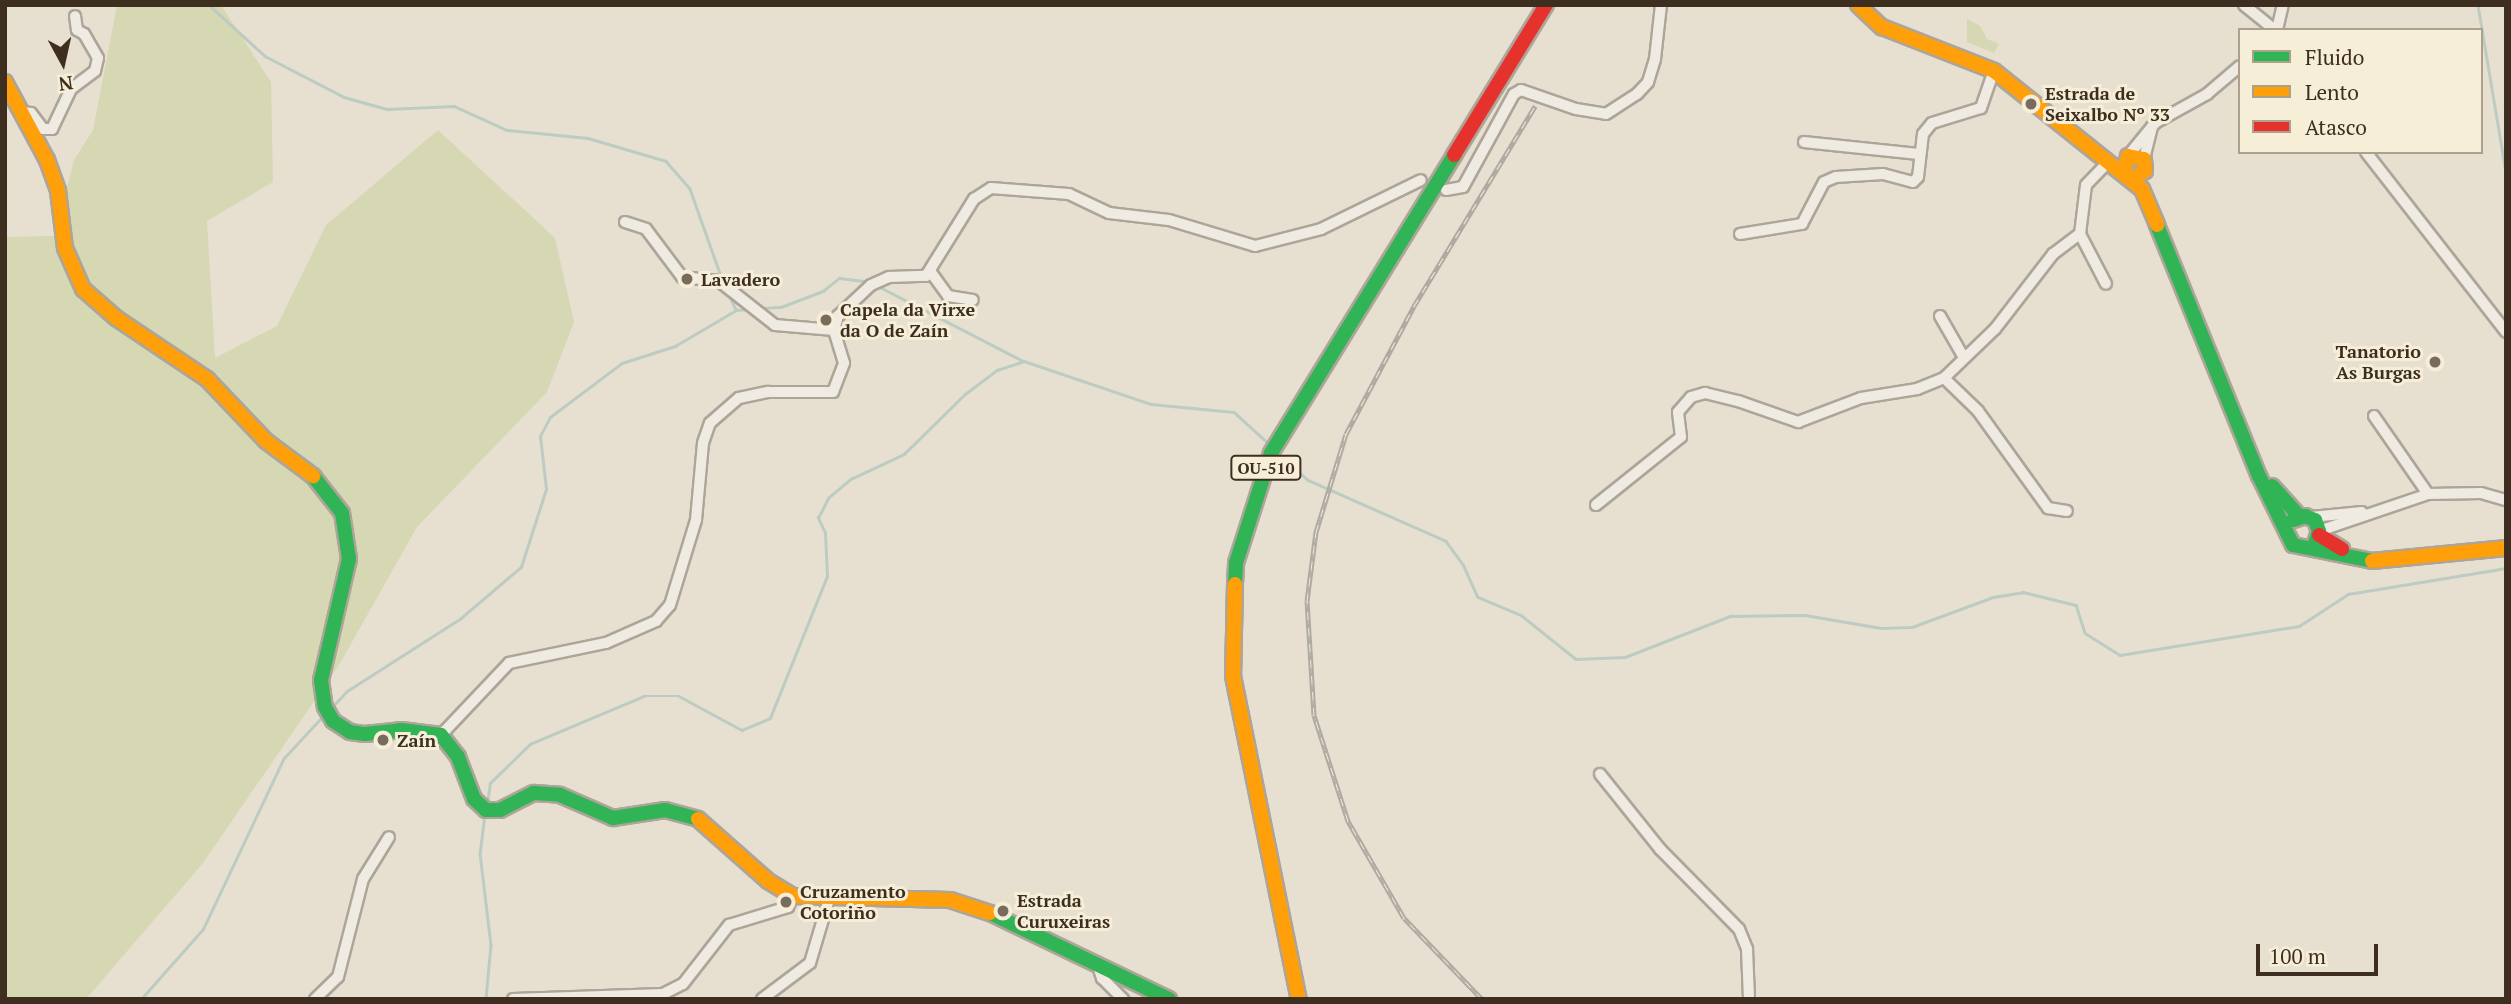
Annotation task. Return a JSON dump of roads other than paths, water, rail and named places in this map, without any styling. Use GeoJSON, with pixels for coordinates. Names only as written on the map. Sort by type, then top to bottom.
{"type":"FeatureCollection","features":[{"type":"Feature","properties":{"kind":"street","name":"OU-510"},"geometry":{"type":"LineString","coordinates":[[1298,999],[1233,676],[1236,563],[1271,453],[1546,5]]}},
{"type":"Feature","properties":{"kind":"street"},"geometry":{"type":"LineString","coordinates":[[1446,190],[1463,187],[1514,94],[1521,90],[1606,114],[1637,94],[1648,82],[1655,59],[1661,5]]}},
{"type":"Feature","properties":{"kind":"street"},"geometry":{"type":"LineString","coordinates":[[1858,5],[1882,27],[1997,73],[2039,94]]}},
{"type":"Feature","properties":{"kind":"street"},"geometry":{"type":"LineString","coordinates":[[1867,5],[1902,29],[1998,65],[2039,94],[2131,168],[2157,205],[2262,469],[2305,516],[2316,537],[2340,549],[2377,556],[2506,541]]}},
{"type":"Feature","properties":{"kind":"street"},"geometry":{"type":"LineString","coordinates":[[2244,5],[2273,28]]}},
{"type":"Feature","properties":{"kind":"street"},"geometry":{"type":"LineString","coordinates":[[2277,28],[2283,5]]}},
{"type":"Feature","properties":{"kind":"street"},"geometry":{"type":"LineString","coordinates":[[21,112],[31,113],[43,129],[52,130],[71,89],[96,71],[98,58],[84,34],[77,30],[75,16]]}},
{"type":"Feature","properties":{"kind":"street"},"geometry":{"type":"LineString","coordinates":[[2106,284],[2080,234],[2086,185],[2131,168],[2152,126],[2207,94],[2238,68]]}},
{"type":"Feature","properties":{"kind":"street"},"geometry":{"type":"LineString","coordinates":[[1740,234],[1802,224],[1824,182],[1836,177],[1883,174],[1913,182],[1918,177],[1918,155],[1923,134],[1932,123],[1981,108],[1997,73]]}},
{"type":"Feature","properties":{"kind":"street"},"geometry":{"type":"LineString","coordinates":[[1997,73],[2131,168],[2259,476],[2287,528],[2293,545],[2370,513],[2428,494],[2455,492],[2506,500]]}},
{"type":"Feature","properties":{"kind":"street"},"geometry":{"type":"LineString","coordinates":[[5,82],[58,191],[65,248],[94,303],[207,379],[266,441],[321,482],[342,513],[349,559],[321,680],[325,707],[333,721],[350,732],[365,734],[401,730],[441,735],[458,757],[474,799],[486,810],[500,810],[534,793],[560,796],[612,818],[665,810],[683,812],[702,821],[768,881],[793,896],[950,900],[1002,917],[1169,999]]}},
{"type":"Feature","properties":{"kind":"street"},"geometry":{"type":"LineString","coordinates":[[2131,168],[2152,126]]}},
{"type":"Feature","properties":{"kind":"street"},"geometry":{"type":"LineString","coordinates":[[1804,142],[1918,155]]}},
{"type":"Feature","properties":{"kind":"street"},"geometry":{"type":"LineString","coordinates":[[2368,154],[2506,332]]}},
{"type":"Feature","properties":{"kind":"street"},"geometry":{"type":"LineString","coordinates":[[441,735],[509,663],[606,643],[656,621],[670,605],[696,520],[703,443],[710,423],[739,398],[768,392],[833,392],[844,363],[834,330],[838,316],[871,285],[889,277],[926,276],[966,210],[991,188],[1069,194],[1110,212],[1169,220],[1255,246],[1321,229],[1421,180]]}},
{"type":"Feature","properties":{"kind":"street"},"geometry":{"type":"LineString","coordinates":[[625,222],[646,229],[682,277],[719,281],[775,325],[834,330]]}},
{"type":"Feature","properties":{"kind":"street"},"geometry":{"type":"LineString","coordinates":[[1596,505],[1681,437],[1678,412],[1691,397],[1705,394],[1738,401],[1798,422],[1861,398],[1917,389],[1944,378],[1963,356],[1995,329],[2053,254],[2080,234]]}},
{"type":"Feature","properties":{"kind":"street"},"geometry":{"type":"LineString","coordinates":[[930,271],[948,296],[973,300]]}},
{"type":"Feature","properties":{"kind":"street"},"geometry":{"type":"LineString","coordinates":[[1940,316],[1963,356]]}},
{"type":"Feature","properties":{"kind":"street"},"geometry":{"type":"LineString","coordinates":[[1944,378],[1978,411],[2048,508],[2067,511]]}},
{"type":"Feature","properties":{"kind":"street"},"geometry":{"type":"LineString","coordinates":[[2374,416],[2428,494]]}},
{"type":"Feature","properties":{"kind":"street"},"geometry":{"type":"LineString","coordinates":[[2287,528],[2305,516],[2336,511],[2370,513]]}},
{"type":"Feature","properties":{"kind":"street"},"geometry":{"type":"LineString","coordinates":[[2316,537],[2372,561],[2506,548]]}},
{"type":"Feature","properties":{"kind":"street"},"geometry":{"type":"LineString","coordinates":[[1600,774],[1651,840],[1739,929],[1747,950],[1749,999]]}},
{"type":"Feature","properties":{"kind":"street"},"geometry":{"type":"LineString","coordinates":[[316,999],[338,977],[363,879],[389,837]]}},
{"type":"Feature","properties":{"kind":"street"},"geometry":{"type":"LineString","coordinates":[[513,999],[663,994],[683,984],[729,925],[788,907],[793,896]]}},
{"type":"Feature","properties":{"kind":"street"},"geometry":{"type":"LineString","coordinates":[[762,999],[802,971],[816,954],[829,899]]}},
{"type":"Feature","properties":{"kind":"street"},"geometry":{"type":"LineString","coordinates":[[1097,965],[1102,978],[1123,999]]}},
{"type":"Feature","properties":{"kind":"waterway"},"geometry":{"type":"LineString","coordinates":[[209,5],[265,56],[344,97],[387,109],[454,106],[507,130],[588,138],[666,161],[690,189],[722,279]]}},
{"type":"Feature","properties":{"kind":"waterway"},"geometry":{"type":"LineString","coordinates":[[2478,5],[2482,28]]}},
{"type":"Feature","properties":{"kind":"waterway"},"geometry":{"type":"LineString","coordinates":[[2483,35],[2506,173]]}},
{"type":"Feature","properties":{"kind":"waterway"},"geometry":{"type":"LineString","coordinates":[[760,308],[781,307],[823,291],[839,278],[870,282]]}},
{"type":"Feature","properties":{"kind":"waterway"},"geometry":{"type":"LineString","coordinates":[[876,285],[1023,361]]}},
{"type":"Feature","properties":{"kind":"waterway"},"geometry":{"type":"LineString","coordinates":[[729,294],[736,310]]}},
{"type":"Feature","properties":{"kind":"waterway"},"geometry":{"type":"LineString","coordinates":[[332,707],[347,691],[461,618],[521,567],[546,489],[540,436],[550,417],[622,363],[675,346],[736,310],[750,309]]}},
{"type":"Feature","properties":{"kind":"waterway"},"geometry":{"type":"LineString","coordinates":[[487,804],[490,783],[530,744],[644,696],[679,696],[742,730],[770,718],[827,576],[825,533],[818,518],[828,498],[851,479],[904,454],[965,394],[997,370],[1024,361],[1151,404],[1234,412],[1269,444]]}},
{"type":"Feature","properties":{"kind":"waterway"},"geometry":{"type":"LineString","coordinates":[[1279,454],[1308,480],[1446,541],[1463,564],[1478,597],[1521,615],[1576,659],[1625,657],[1730,616],[1805,615],[1881,628],[1912,627],[1993,597],[2023,592],[2076,605],[2085,633],[2120,655],[2299,626],[2348,594],[2506,568]]}},
{"type":"Feature","properties":{"kind":"waterway"},"geometry":{"type":"LineString","coordinates":[[141,999],[203,929],[284,758],[323,716]]}},
{"type":"Feature","properties":{"kind":"waterway"},"geometry":{"type":"LineString","coordinates":[[485,814],[480,853],[491,945],[486,999]]}},
{"type":"Feature","properties":{"kind":"railway"},"geometry":{"type":"LineString","coordinates":[[1482,999],[1404,918],[1348,821],[1314,715],[1307,601],[1316,532],[1346,434],[1414,306],[1535,106]]}},
{"type":"Feature","properties":{"kind":"place","name":"Estrada de Seixalbo Nº 33"},"geometry":{"type":"Point","coordinates":[2031,104]}},
{"type":"Feature","properties":{"kind":"place","name":"Lavadero"},"geometry":{"type":"Point","coordinates":[687,279]}},
{"type":"Feature","properties":{"kind":"place","name":"Capela da Virxe da O de Zaín"},"geometry":{"type":"Point","coordinates":[826,320]}},
{"type":"Feature","properties":{"kind":"place","name":"Tanatorio As Burgas"},"geometry":{"type":"Point","coordinates":[2435,362]}},
{"type":"Feature","properties":{"kind":"place","name":"Zaín"},"geometry":{"type":"Point","coordinates":[383,740]}},
{"type":"Feature","properties":{"kind":"place","name":"Cruzamento Cotoriño"},"geometry":{"type":"Point","coordinates":[786,902]}},
{"type":"Feature","properties":{"kind":"place","name":"Estrada Curuxeiras"},"geometry":{"type":"Point","coordinates":[1003,911]}}]}
